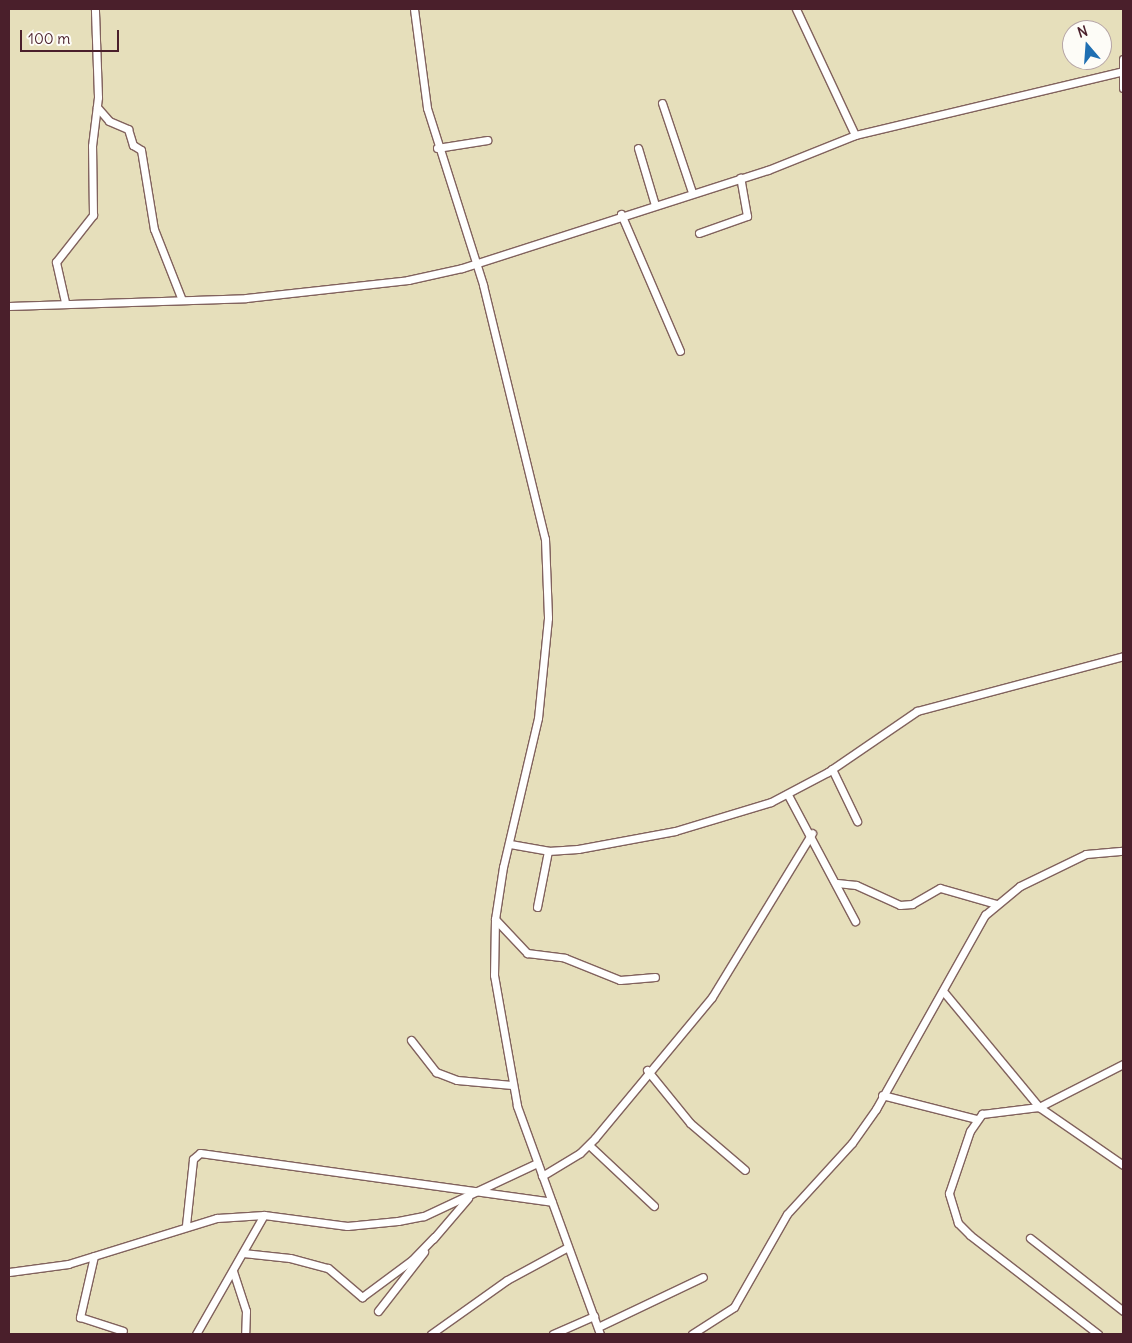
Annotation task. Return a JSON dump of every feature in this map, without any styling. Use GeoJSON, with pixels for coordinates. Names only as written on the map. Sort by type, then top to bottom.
{"type":"FeatureCollection","features":[{"type":"Feature","properties":{"kind":"street"},"geometry":{"type":"LineString","coordinates":[[65,302],[56,262],[93,215],[97,107],[95,9]]}},
{"type":"Feature","properties":{"kind":"street"},"geometry":{"type":"LineString","coordinates":[[414,9],[420,73],[438,148],[474,261],[540,514],[548,570],[538,718],[495,919],[494,975],[512,1086],[537,1162],[599,1331],[704,1277]]}},
{"type":"Feature","properties":{"kind":"street"},"geometry":{"type":"LineString","coordinates":[[796,9],[855,135]]}},
{"type":"Feature","properties":{"kind":"street"},"geometry":{"type":"LineString","coordinates":[[1123,59],[1123,88]]}},
{"type":"Feature","properties":{"kind":"street"},"geometry":{"type":"LineString","coordinates":[[9,306],[65,302],[246,298],[408,280],[740,178],[855,135],[1122,71]]}},
{"type":"Feature","properties":{"kind":"street"},"geometry":{"type":"LineString","coordinates":[[662,104],[692,192]]}},
{"type":"Feature","properties":{"kind":"street"},"geometry":{"type":"LineString","coordinates":[[97,107],[109,121],[128,129],[133,145],[141,150],[154,229],[182,300]]}},
{"type":"Feature","properties":{"kind":"street"},"geometry":{"type":"LineString","coordinates":[[438,148],[487,140]]}},
{"type":"Feature","properties":{"kind":"street"},"geometry":{"type":"LineString","coordinates":[[638,148],[655,205]]}},
{"type":"Feature","properties":{"kind":"street"},"geometry":{"type":"LineString","coordinates":[[700,233],[747,216],[740,178]]}},
{"type":"Feature","properties":{"kind":"street"},"geometry":{"type":"LineString","coordinates":[[622,214],[680,350]]}},
{"type":"Feature","properties":{"kind":"street"},"geometry":{"type":"LineString","coordinates":[[510,844],[548,851],[675,831],[788,795],[832,769],[917,711],[1123,656]]}},
{"type":"Feature","properties":{"kind":"street"},"geometry":{"type":"LineString","coordinates":[[832,769],[857,821]]}},
{"type":"Feature","properties":{"kind":"street"},"geometry":{"type":"LineString","coordinates":[[788,795],[812,834],[855,921]]}},
{"type":"Feature","properties":{"kind":"street"},"geometry":{"type":"LineString","coordinates":[[542,1176],[589,1145],[647,1070],[726,978],[812,834]]}},
{"type":"Feature","properties":{"kind":"street"},"geometry":{"type":"LineString","coordinates":[[537,907],[548,851]]}},
{"type":"Feature","properties":{"kind":"street"},"geometry":{"type":"LineString","coordinates":[[692,1334],[734,1307],[787,1214],[852,1143],[943,991],[985,914],[1020,886],[1086,854],[1123,852]]}},
{"type":"Feature","properties":{"kind":"street"},"geometry":{"type":"LineString","coordinates":[[837,883],[856,885],[900,905],[912,904],[940,888],[996,904]]}},
{"type":"Feature","properties":{"kind":"street"},"geometry":{"type":"LineString","coordinates":[[495,919],[527,953],[565,958],[611,978],[656,977]]}},
{"type":"Feature","properties":{"kind":"street"},"geometry":{"type":"LineString","coordinates":[[943,991],[1039,1107],[1123,1166]]}},
{"type":"Feature","properties":{"kind":"street"},"geometry":{"type":"LineString","coordinates":[[411,1040],[436,1072],[458,1080],[512,1086]]}},
{"type":"Feature","properties":{"kind":"street"},"geometry":{"type":"LineString","coordinates":[[1098,1334],[1039,1292],[958,1223],[949,1193],[978,1119],[989,1111],[1014,1113],[1039,1107],[1123,1064]]}},
{"type":"Feature","properties":{"kind":"street"},"geometry":{"type":"LineString","coordinates":[[647,1070],[690,1123],[744,1170]]}},
{"type":"Feature","properties":{"kind":"street"},"geometry":{"type":"LineString","coordinates":[[882,1095],[978,1119]]}},
{"type":"Feature","properties":{"kind":"street"},"geometry":{"type":"LineString","coordinates":[[589,1145],[654,1206]]}},
{"type":"Feature","properties":{"kind":"street"},"geometry":{"type":"LineString","coordinates":[[186,1224],[193,1159],[200,1153],[472,1195],[552,1202]]}},
{"type":"Feature","properties":{"kind":"street"},"geometry":{"type":"LineString","coordinates":[[9,1272],[94,1256],[186,1224],[264,1215],[368,1226],[424,1216],[472,1195],[537,1162]]}},
{"type":"Feature","properties":{"kind":"street"},"geometry":{"type":"LineString","coordinates":[[243,1253],[290,1258],[328,1268],[362,1297],[412,1260],[472,1195]]}},
{"type":"Feature","properties":{"kind":"street"},"geometry":{"type":"LineString","coordinates":[[196,1334],[264,1215]]}},
{"type":"Feature","properties":{"kind":"street"},"geometry":{"type":"LineString","coordinates":[[378,1311],[434,1236]]}},
{"type":"Feature","properties":{"kind":"street"},"geometry":{"type":"LineString","coordinates":[[1030,1238],[1123,1312]]}},
{"type":"Feature","properties":{"kind":"street"},"geometry":{"type":"LineString","coordinates":[[431,1334],[507,1280],[568,1247]]}},
{"type":"Feature","properties":{"kind":"street"},"geometry":{"type":"LineString","coordinates":[[94,1256],[80,1317],[123,1330]]}},
{"type":"Feature","properties":{"kind":"street"},"geometry":{"type":"LineString","coordinates":[[233,1271],[246,1311],[245,1334]]}},
{"type":"Feature","properties":{"kind":"street"},"geometry":{"type":"LineString","coordinates":[[553,1334],[594,1316]]}}]}
